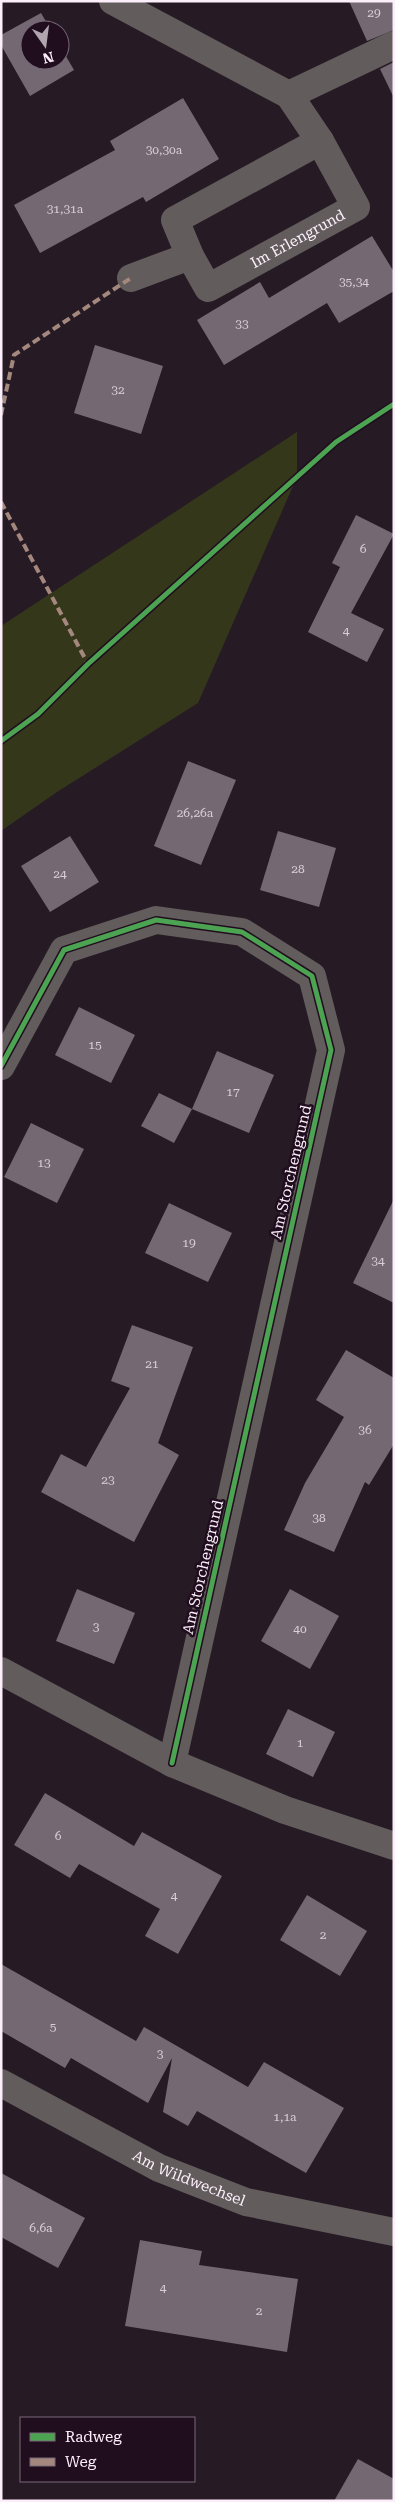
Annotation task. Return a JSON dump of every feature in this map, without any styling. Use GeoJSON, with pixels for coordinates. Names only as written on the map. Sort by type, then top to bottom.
{"type":"FeatureCollection","features":[{"type":"Feature","properties":{"kind":"street","name":"Im Erlengrund"},"geometry":{"type":"LineString","coordinates":[[114,1],[289,95],[320,141],[356,207],[208,288],[190,256],[175,220],[320,141]]}},
{"type":"Feature","properties":{"kind":"street"},"geometry":{"type":"LineString","coordinates":[[289,95],[394,45]]}},
{"type":"Feature","properties":{"kind":"street"},"geometry":{"type":"LineString","coordinates":[[131,278],[190,256]]}},
{"type":"Feature","properties":{"kind":"street","name":"Am Storchengrund"},"geometry":{"type":"LineString","coordinates":[[1,1066],[64,950],[156,920],[242,932],[312,976],[329,1041],[331,1050],[172,1762]]}},
{"type":"Feature","properties":{"kind":"street"},"geometry":{"type":"LineString","coordinates":[[1,1671],[172,1762],[285,1810],[394,1846]]}},
{"type":"Feature","properties":{"kind":"street","name":"Am Wildwechsel"},"geometry":{"type":"LineString","coordinates":[[1,2082],[159,2168],[246,2202],[394,2232]]}},
{"type":"Feature","properties":{"kind":"green space"},"geometry":{"type":"Polygon","coordinates":[[[297,432],[297,477],[198,703],[57,792],[1,831],[1,626],[297,432]]]}},
{"type":"Feature","properties":{"kind":"building"},"geometry":{"type":"Polygon","coordinates":[[[349,1],[394,1],[394,30],[367,41],[349,1]]]}},
{"type":"Feature","properties":{"kind":"building"},"geometry":{"type":"Polygon","coordinates":[[[41,13],[45,20],[28,20],[41,13]]]}},
{"type":"Feature","properties":{"kind":"building"},"geometry":{"type":"Polygon","coordinates":[[[20,25],[20,70],[70,70],[70,63],[74,70],[30,96],[1,45],[1,35],[20,25]]]}},
{"type":"Feature","properties":{"kind":"building"},"geometry":{"type":"Polygon","coordinates":[[[394,62],[394,98],[380,69],[394,62]]]}},
{"type":"Feature","properties":{"kind":"building"},"geometry":{"type":"Polygon","coordinates":[[[183,98],[219,159],[146,202],[143,197],[40,253],[14,205],[115,150],[110,141],[183,98]]]}},
{"type":"Feature","properties":{"kind":"building"},"geometry":{"type":"Polygon","coordinates":[[[372,236],[394,272],[394,291],[339,323],[327,303],[224,365],[197,320],[260,282],[269,298],[372,236]]]}},
{"type":"Feature","properties":{"kind":"building"},"geometry":{"type":"Polygon","coordinates":[[[95,345],[163,366],[141,434],[74,413],[95,345]]]}},
{"type":"Feature","properties":{"kind":"building"},"geometry":{"type":"Polygon","coordinates":[[[356,515],[394,534],[351,613],[384,629],[367,662],[308,632],[340,567],[332,563],[356,515]]]}},
{"type":"Feature","properties":{"kind":"building"},"geometry":{"type":"Polygon","coordinates":[[[188,761],[236,780],[201,865],[154,846],[188,761]]]}},
{"type":"Feature","properties":{"kind":"building"},"geometry":{"type":"Polygon","coordinates":[[[278,831],[336,848],[319,907],[260,890],[278,831]]]}},
{"type":"Feature","properties":{"kind":"building"},"geometry":{"type":"Polygon","coordinates":[[[70,836],[99,882],[50,912],[21,866],[70,836]]]}},
{"type":"Feature","properties":{"kind":"building"},"geometry":{"type":"Polygon","coordinates":[[[79,1007],[135,1035],[111,1083],[55,1055],[79,1007]]]}},
{"type":"Feature","properties":{"kind":"building"},"geometry":{"type":"Polygon","coordinates":[[[217,1051],[274,1075],[249,1133],[192,1109],[217,1051]]]}},
{"type":"Feature","properties":{"kind":"building"},"geometry":{"type":"Polygon","coordinates":[[[159,1093],[192,1109],[174,1143],[141,1126],[159,1093]]]}},
{"type":"Feature","properties":{"kind":"building"},"geometry":{"type":"Polygon","coordinates":[[[31,1123],[84,1149],[57,1203],[4,1177],[31,1123]]]}},
{"type":"Feature","properties":{"kind":"building"},"geometry":{"type":"Polygon","coordinates":[[[394,1199],[394,1303],[353,1283],[394,1199]]]}},
{"type":"Feature","properties":{"kind":"building"},"geometry":{"type":"Polygon","coordinates":[[[169,1203],[232,1233],[208,1282],[145,1253],[169,1203]]]}},
{"type":"Feature","properties":{"kind":"building"},"geometry":{"type":"Polygon","coordinates":[[[132,1325],[193,1347],[158,1443],[179,1455],[134,1542],[41,1492],[61,1454],[86,1467],[130,1388],[111,1381],[132,1325]]]}},
{"type":"Feature","properties":{"kind":"building"},"geometry":{"type":"Polygon","coordinates":[[[346,1350],[394,1378],[394,1444],[369,1485],[365,1482],[334,1552],[284,1530],[305,1483],[344,1417],[316,1400],[346,1350]]]}},
{"type":"Feature","properties":{"kind":"building"},"geometry":{"type":"Polygon","coordinates":[[[77,1589],[135,1613],[114,1664],[56,1641],[77,1589]]]}},
{"type":"Feature","properties":{"kind":"building"},"geometry":{"type":"Polygon","coordinates":[[[290,1589],[339,1616],[310,1669],[261,1641],[290,1589]]]}},
{"type":"Feature","properties":{"kind":"building"},"geometry":{"type":"Polygon","coordinates":[[[288,1709],[335,1732],[313,1777],[266,1754],[288,1709]]]}},
{"type":"Feature","properties":{"kind":"building"},"geometry":{"type":"Polygon","coordinates":[[[45,1793],[134,1846],[142,1832],[222,1876],[178,1954],[145,1936],[160,1909],[79,1864],[70,1878],[14,1845],[45,1793]]]}},
{"type":"Feature","properties":{"kind":"building"},"geometry":{"type":"Polygon","coordinates":[[[307,1895],[367,1931],[340,1976],[280,1940],[307,1895]]]}},
{"type":"Feature","properties":{"kind":"building"},"geometry":{"type":"Polygon","coordinates":[[[1,1964],[136,2041],[144,2027],[248,2087],[264,2062],[344,2108],[306,2173],[197,2111],[188,2126],[163,2112],[172,2058],[148,2103],[71,2058],[65,2068],[1,2031],[1,1964]]]}},
{"type":"Feature","properties":{"kind":"building"},"geometry":{"type":"Polygon","coordinates":[[[1,2173],[85,2218],[58,2268],[1,2237],[1,2173]]]}},
{"type":"Feature","properties":{"kind":"building"},"geometry":{"type":"Polygon","coordinates":[[[140,2240],[202,2251],[199,2265],[298,2279],[287,2352],[125,2326],[140,2240]]]}},
{"type":"Feature","properties":{"kind":"building"},"geometry":{"type":"Polygon","coordinates":[[[358,2459],[394,2479],[394,2501],[334,2501],[358,2459]]]}},
{"type":"Feature","properties":{"kind":"marked path"},"geometry":{"type":"LineString","coordinates":[[1,415],[14,355],[131,278]]}},
{"type":"Feature","properties":{"kind":"marked path"},"geometry":{"type":"LineString","coordinates":[[1,502],[88,664]]}},
{"type":"Feature","properties":{"kind":"cycle path"},"geometry":{"type":"LineString","coordinates":[[1,741],[38,714],[88,664],[336,442],[394,404]]}},
{"type":"Feature","properties":{"kind":"cycle path"},"geometry":{"type":"LineString","coordinates":[[1,1066],[64,950],[156,920],[242,932],[312,976],[331,1050],[172,1763]]}}]}
